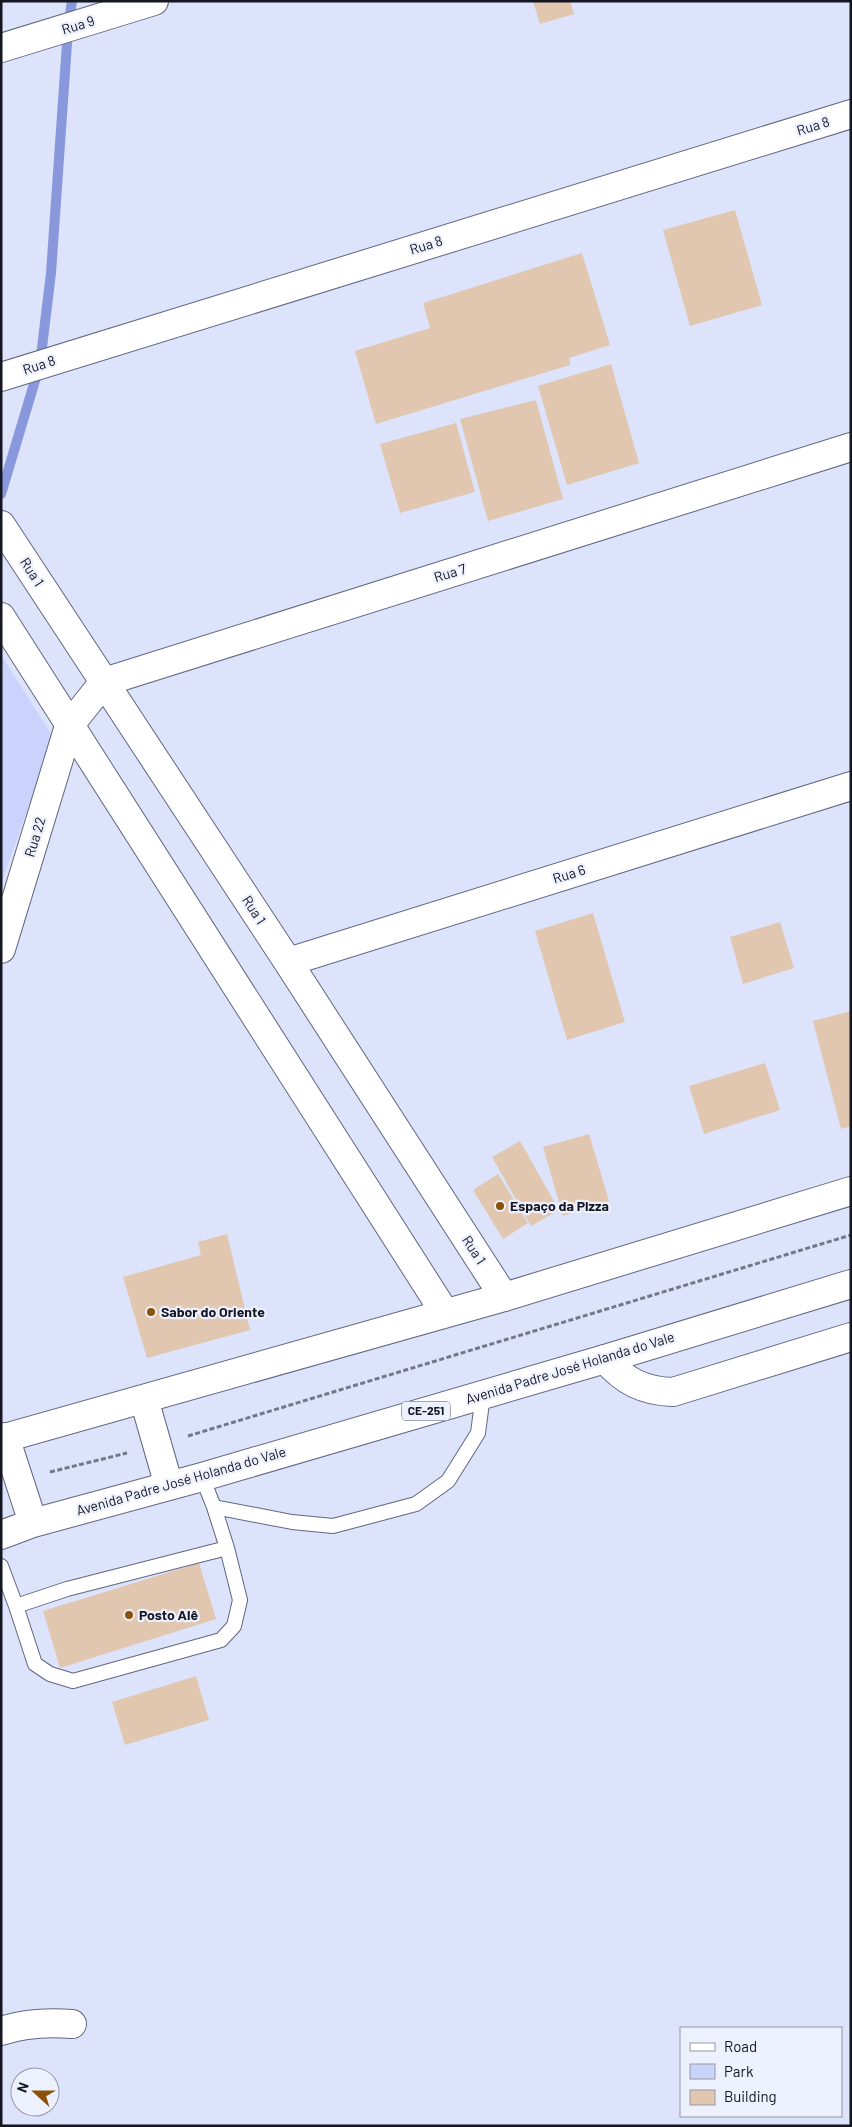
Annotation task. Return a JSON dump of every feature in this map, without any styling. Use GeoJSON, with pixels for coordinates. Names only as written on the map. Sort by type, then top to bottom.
{"type":"FeatureCollection","features":[{"type":"Feature","properties":{"kind":"street","name":"Rua 9"},"geometry":{"type":"LineString","coordinates":[[1,48],[154,1]]}},
{"type":"Feature","properties":{"kind":"street","name":"Rua 8"},"geometry":{"type":"LineString","coordinates":[[1,377],[851,114]]}},
{"type":"Feature","properties":{"kind":"street","name":"Rua 7"},"geometry":{"type":"LineString","coordinates":[[104,682],[851,447]]}},
{"type":"Feature","properties":{"kind":"street","name":"Rua 1"},"geometry":{"type":"LineString","coordinates":[[1,525],[288,962],[504,1297]]}},
{"type":"Feature","properties":{"kind":"street"},"geometry":{"type":"LineString","coordinates":[[1,617],[445,1313]]}},
{"type":"Feature","properties":{"kind":"street"},"geometry":{"type":"LineString","coordinates":[[69,726],[104,682]]}},
{"type":"Feature","properties":{"kind":"street","name":"Rua 22"},"geometry":{"type":"LineString","coordinates":[[1,949],[69,726]]}},
{"type":"Feature","properties":{"kind":"street","name":"Rua 6"},"geometry":{"type":"LineString","coordinates":[[288,962],[851,786]]}},
{"type":"Feature","properties":{"kind":"street"},"geometry":{"type":"LineString","coordinates":[[32,1523],[19,1479],[3,1438],[504,1297],[851,1190]]}},
{"type":"Feature","properties":{"kind":"street","name":"Avenida Padre José Holanda do Vale"},"geometry":{"type":"LineString","coordinates":[[1,1534],[32,1523],[202,1477],[605,1359],[851,1284]]}},
{"type":"Feature","properties":{"kind":"street"},"geometry":{"type":"LineString","coordinates":[[605,1359],[616,1371],[642,1388],[658,1392],[673,1392],[851,1337]]}},
{"type":"Feature","properties":{"kind":"street"},"geometry":{"type":"LineString","coordinates":[[144,1399],[169,1486]]}},
{"type":"Feature","properties":{"kind":"street"},"geometry":{"type":"LineString","coordinates":[[1,2032],[26,2024],[49,2022],[72,2024]]}},
{"type":"Feature","properties":{"kind":"lane"},"geometry":{"type":"LineString","coordinates":[[214,1507],[292,1522],[333,1526],[416,1504],[448,1481],[478,1433],[482,1395]]}},
{"type":"Feature","properties":{"kind":"lane"},"geometry":{"type":"LineString","coordinates":[[1,1566],[35,1664],[50,1674],[73,1681],[222,1640],[234,1626],[240,1600],[227,1548],[202,1477]]}},
{"type":"Feature","properties":{"kind":"lane"},"geometry":{"type":"LineString","coordinates":[[16,1606],[67,1590],[227,1548]]}},
{"type":"Feature","properties":{"kind":"path"},"geometry":{"type":"LineString","coordinates":[[19,1479],[157,1446],[851,1235]]}},
{"type":"Feature","properties":{"kind":"green space"},"geometry":{"type":"Polygon","coordinates":[[[1,655],[53,737],[1,884],[1,655]]]}},
{"type":"Feature","properties":{"kind":"building"},"geometry":{"type":"Polygon","coordinates":[[[533,1],[570,1],[574,14],[540,24],[533,1]]]}},
{"type":"Feature","properties":{"kind":"building"},"geometry":{"type":"Polygon","coordinates":[[[735,210],[762,305],[690,326],[663,230],[735,210]]]}},
{"type":"Feature","properties":{"kind":"building"},"geometry":{"type":"Polygon","coordinates":[[[582,253],[610,345],[569,358],[570,365],[376,424],[355,351],[430,328],[423,303],[582,253]]]}},
{"type":"Feature","properties":{"kind":"building"},"geometry":{"type":"Polygon","coordinates":[[[611,364],[639,463],[567,485],[538,386],[611,364]]]}},
{"type":"Feature","properties":{"kind":"building"},"geometry":{"type":"Polygon","coordinates":[[[536,400],[563,499],[488,521],[460,419],[536,400]]]}},
{"type":"Feature","properties":{"kind":"building"},"geometry":{"type":"Polygon","coordinates":[[[456,423],[475,492],[400,513],[380,444],[456,423]]]}},
{"type":"Feature","properties":{"kind":"building"},"geometry":{"type":"Polygon","coordinates":[[[593,913],[625,1022],[567,1040],[535,931],[593,913]]]}},
{"type":"Feature","properties":{"kind":"building"},"geometry":{"type":"Polygon","coordinates":[[[780,922],[794,968],[743,984],[730,937],[780,922]]]}},
{"type":"Feature","properties":{"kind":"building"},"geometry":{"type":"Polygon","coordinates":[[[851,1011],[851,1126],[841,1129],[813,1021],[851,1011]]]}},
{"type":"Feature","properties":{"kind":"building"},"geometry":{"type":"Polygon","coordinates":[[[765,1063],[780,1110],[704,1134],[689,1086],[765,1063]]]}},
{"type":"Feature","properties":{"kind":"building"},"geometry":{"type":"Polygon","coordinates":[[[589,1134],[609,1201],[563,1216],[543,1147],[589,1134]]]}},
{"type":"Feature","properties":{"kind":"building"},"geometry":{"type":"Polygon","coordinates":[[[520,1141],[559,1210],[531,1226],[492,1157],[520,1141]]]}},
{"type":"Feature","properties":{"kind":"building","name":"Espaço da Pizza"},"geometry":{"type":"Polygon","coordinates":[[[498,1174],[528,1223],[503,1239],[473,1190],[498,1174]]]}},
{"type":"Feature","properties":{"kind":"building"},"geometry":{"type":"Polygon","coordinates":[[[227,1234],[250,1330],[147,1358],[123,1277],[201,1255],[198,1242],[227,1234]]]}},
{"type":"Feature","properties":{"kind":"building","name":"Posto Alê"},"geometry":{"type":"Polygon","coordinates":[[[199,1563],[216,1619],[60,1668],[43,1611],[199,1563]]]}},
{"type":"Feature","properties":{"kind":"building"},"geometry":{"type":"Polygon","coordinates":[[[196,1676],[209,1720],[125,1745],[112,1702],[196,1676]]]}},
{"type":"Feature","properties":{"kind":"waterway"},"geometry":{"type":"LineString","coordinates":[[1,494],[40,364],[51,273],[68,29],[72,1]]}},
{"type":"Feature","properties":{"kind":"place","name":"Espaço da Pizza"},"geometry":{"type":"Point","coordinates":[500,1206]}},
{"type":"Feature","properties":{"kind":"place","name":"Sabor do Oriente"},"geometry":{"type":"Point","coordinates":[151,1312]}},
{"type":"Feature","properties":{"kind":"place","name":"Posto Alê"},"geometry":{"type":"Point","coordinates":[129,1615]}}]}
